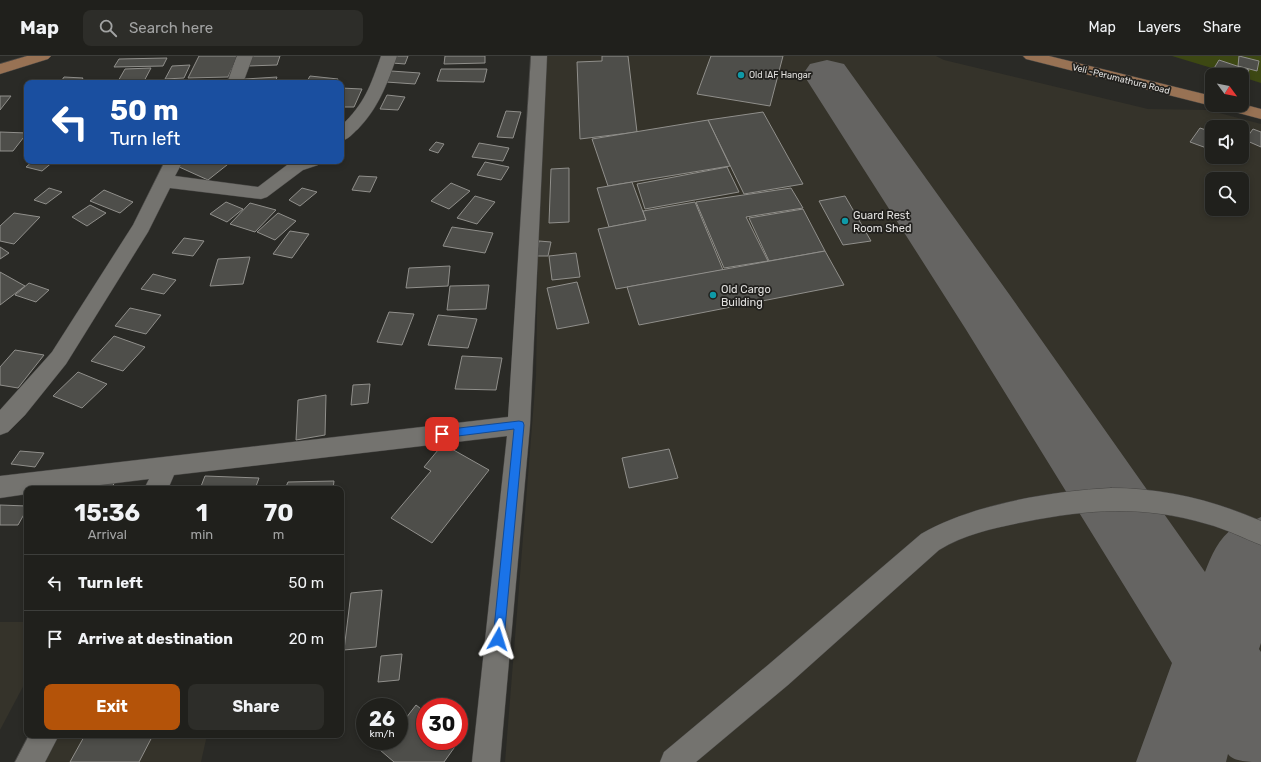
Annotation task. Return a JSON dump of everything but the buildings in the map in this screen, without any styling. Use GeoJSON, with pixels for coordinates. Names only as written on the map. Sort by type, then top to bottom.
{"type":"FeatureCollection","features":[{"type":"Feature","properties":{"kind":"main road"},"geometry":{"type":"LineString","coordinates":[[0,62],[20,56]]}},
{"type":"Feature","properties":{"kind":"main road"},"geometry":{"type":"LineString","coordinates":[[0,69],[43,56]]}},
{"type":"Feature","properties":{"kind":"main road","name":"Veli -Perumathura Road"},"geometry":{"type":"LineString","coordinates":[[1031,56],[1205,100]]}},
{"type":"Feature","properties":{"kind":"main road"},"geometry":{"type":"LineString","coordinates":[[1076,56],[1205,88]]}},
{"type":"Feature","properties":{"kind":"main road"},"geometry":{"type":"LineString","coordinates":[[1249,99],[1261,102]]}},
{"type":"Feature","properties":{"kind":"main road"},"geometry":{"type":"LineString","coordinates":[[1249,111],[1261,114]]}},
{"type":"Feature","properties":{"kind":"street"},"geometry":{"type":"LineString","coordinates":[[236,80],[245,56]]}},
{"type":"Feature","properties":{"kind":"street"},"geometry":{"type":"LineString","coordinates":[[344,133],[361,116],[375,94],[389,56]]}},
{"type":"Feature","properties":{"kind":"street"},"geometry":{"type":"LineString","coordinates":[[486,762],[519,425],[539,56]]}},
{"type":"Feature","properties":{"kind":"street"},"geometry":{"type":"LineString","coordinates":[[0,425],[17,408],[59,358],[141,227],[173,164]]}},
{"type":"Feature","properties":{"kind":"street"},"geometry":{"type":"LineString","coordinates":[[164,182],[261,193],[298,166],[304,164]]}},
{"type":"Feature","properties":{"kind":"street"},"geometry":{"type":"LineString","coordinates":[[0,487],[519,425]]}},
{"type":"Feature","properties":{"kind":"street"},"geometry":{"type":"LineString","coordinates":[[157,486],[166,466]]}},
{"type":"Feature","properties":{"kind":"street"},"geometry":{"type":"LineString","coordinates":[[674,762],[778,675],[930,542],[955,528],[992,517],[1047,506],[1111,499],[1154,502],[1188,508],[1244,525],[1261,533]]}},
{"type":"Feature","properties":{"kind":"street"},"geometry":{"type":"LineString","coordinates":[[29,762],[43,738]]}},
{"type":"Feature","properties":{"kind":"shaded area"},"geometry":{"type":"Polygon","coordinates":[[[541,56],[936,56],[944,60],[1148,109],[1205,110],[1205,112],[1216,112],[1246,120],[1205,120],[1205,164],[1249,164],[1249,121],[1261,124],[1261,762],[505,762],[536,376],[541,56]]]}},
{"type":"Feature","properties":{"kind":"shaded area"},"geometry":{"type":"Polygon","coordinates":[[[0,622],[24,622],[24,685],[0,730],[0,622]]]}},
{"type":"Feature","properties":{"kind":"shaded area"},"geometry":{"type":"Polygon","coordinates":[[[52,738],[206,738],[201,762],[38,762],[52,738]]]}},
{"type":"Feature","properties":{"kind":"green space"},"geometry":{"type":"Polygon","coordinates":[[[1172,56],[1261,56],[1261,83],[1249,79],[1249,68],[1212,68],[1172,56]]]}},
{"type":"Feature","properties":{"kind":"taxiway"},"geometry":{"type":"LineString","coordinates":[[827,74],[987,311],[1215,657]]}},
{"type":"Feature","properties":{"kind":"taxiway"},"geometry":{"type":"LineString","coordinates":[[1215,657],[1240,581],[1246,571],[1261,554]]}},
{"type":"Feature","properties":{"kind":"taxiway"},"geometry":{"type":"LineString","coordinates":[[1181,762],[1215,657]]}},
{"type":"Feature","properties":{"kind":"taxiway"},"geometry":{"type":"LineString","coordinates":[[1215,657],[1261,727]]}},
{"type":"Feature","properties":{"kind":"place","name":"Old IAF Hangar"},"geometry":{"type":"Point","coordinates":[741,75]}},
{"type":"Feature","properties":{"kind":"place","name":"Guard Rest Room Shed"},"geometry":{"type":"Point","coordinates":[845,221]}},
{"type":"Feature","properties":{"kind":"place","name":"Old Cargo Building"},"geometry":{"type":"Point","coordinates":[713,295]}},
{"type":"Feature","properties":{"kind":"route"},"geometry":{"type":"LineString","coordinates":[[442,434],[519,425],[498,639]]}}]}
